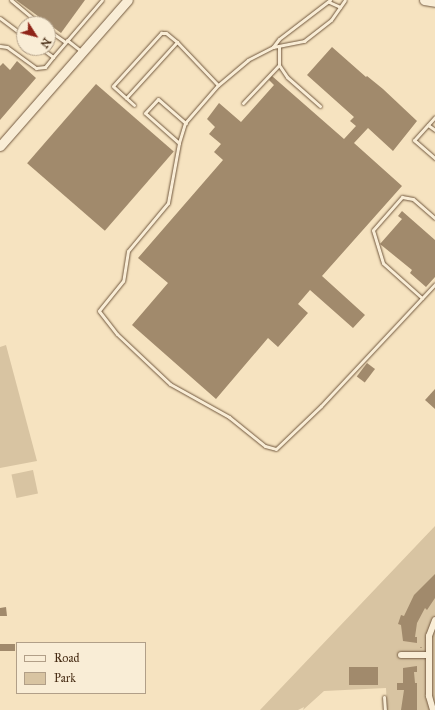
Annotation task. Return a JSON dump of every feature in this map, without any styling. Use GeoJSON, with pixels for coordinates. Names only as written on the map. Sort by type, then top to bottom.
{"type":"FeatureCollection","features":[{"type":"Feature","properties":{"kind":"main road"},"geometry":{"type":"LineString","coordinates":[[0,146],[128,0]]}},
{"type":"Feature","properties":{"kind":"main road"},"geometry":{"type":"LineString","coordinates":[[424,0],[435,2]]}},
{"type":"Feature","properties":{"kind":"street"},"geometry":{"type":"LineString","coordinates":[[433,710],[429,696],[428,655],[429,636],[435,620]]}},
{"type":"Feature","properties":{"kind":"street"},"geometry":{"type":"LineString","coordinates":[[401,655],[428,655]]}},
{"type":"Feature","properties":{"kind":"lane"},"geometry":{"type":"LineString","coordinates":[[11,0],[30,16]]}},
{"type":"Feature","properties":{"kind":"lane"},"geometry":{"type":"LineString","coordinates":[[0,46],[7,47],[36,68],[46,67],[66,41],[102,0]]}},
{"type":"Feature","properties":{"kind":"lane"},"geometry":{"type":"LineString","coordinates":[[344,0],[331,20],[304,41],[273,47],[248,60],[218,86],[186,123],[179,142],[168,203],[128,251],[122,281],[99,311],[116,334],[170,384],[228,417],[265,446],[276,449],[321,406],[435,284]]}},
{"type":"Feature","properties":{"kind":"lane"},"geometry":{"type":"LineString","coordinates":[[273,47],[279,39],[329,1],[340,7]]}},
{"type":"Feature","properties":{"kind":"lane"},"geometry":{"type":"LineString","coordinates":[[0,18],[16,30]]}},
{"type":"Feature","properties":{"kind":"lane"},"geometry":{"type":"LineString","coordinates":[[134,105],[113,86],[161,33],[166,33],[177,42],[218,86]]}},
{"type":"Feature","properties":{"kind":"lane"},"geometry":{"type":"LineString","coordinates":[[56,35],[83,52]]}},
{"type":"Feature","properties":{"kind":"lane"},"geometry":{"type":"LineString","coordinates":[[126,98],[177,42]]}},
{"type":"Feature","properties":{"kind":"lane"},"geometry":{"type":"LineString","coordinates":[[279,46],[279,65],[287,76],[320,106]]}},
{"type":"Feature","properties":{"kind":"lane"},"geometry":{"type":"LineString","coordinates":[[243,103],[279,65]]}},
{"type":"Feature","properties":{"kind":"lane"},"geometry":{"type":"LineString","coordinates":[[179,142],[145,113],[158,99],[186,123]]}},
{"type":"Feature","properties":{"kind":"lane"},"geometry":{"type":"LineString","coordinates":[[435,117],[414,140],[435,158]]}},
{"type":"Feature","properties":{"kind":"lane"},"geometry":{"type":"LineString","coordinates":[[428,124],[435,130]]}},
{"type":"Feature","properties":{"kind":"lane"},"geometry":{"type":"LineString","coordinates":[[422,298],[383,263],[373,230],[402,198],[413,198],[435,218]]}},
{"type":"Feature","properties":{"kind":"lane"},"geometry":{"type":"LineString","coordinates":[[384,697],[384,710]]}},
{"type":"Feature","properties":{"kind":"green space"},"geometry":{"type":"Polygon","coordinates":[[[6,345],[37,461],[0,468],[0,347],[6,345]]]}},
{"type":"Feature","properties":{"kind":"green space"},"geometry":{"type":"Polygon","coordinates":[[[33,470],[38,493],[16,498],[11,475],[33,470]]]}},
{"type":"Feature","properties":{"kind":"green space"},"geometry":{"type":"Polygon","coordinates":[[[435,526],[435,710],[387,710],[386,688],[324,691],[303,710],[304,707],[298,710],[260,710],[435,526]]]}},
{"type":"Feature","properties":{"kind":"building"},"geometry":{"type":"Polygon","coordinates":[[[16,0],[85,0],[61,33],[56,29],[56,16],[38,16],[16,0]]]}},
{"type":"Feature","properties":{"kind":"building"},"geometry":{"type":"Polygon","coordinates":[[[332,47],[366,77],[367,76],[383,89],[417,121],[393,151],[368,128],[354,143],[402,186],[322,276],[365,315],[353,328],[310,290],[298,304],[308,313],[278,347],[268,338],[216,399],[132,325],[168,283],[138,258],[223,160],[214,152],[221,144],[209,134],[215,127],[207,119],[219,103],[241,122],[274,85],[269,80],[272,76],[344,139],[356,126],[350,121],[354,117],[307,75],[332,47]]]}},
{"type":"Feature","properties":{"kind":"building"},"geometry":{"type":"Polygon","coordinates":[[[17,61],[36,78],[0,120],[0,66],[3,63],[10,70],[17,61]]]}},
{"type":"Feature","properties":{"kind":"building"},"geometry":{"type":"Polygon","coordinates":[[[96,84],[174,152],[105,231],[27,163],[96,84]]]}},
{"type":"Feature","properties":{"kind":"building"},"geometry":{"type":"Polygon","coordinates":[[[402,211],[435,240],[435,277],[426,287],[410,273],[412,270],[380,244],[402,219],[398,216],[402,211]]]}},
{"type":"Feature","properties":{"kind":"building"},"geometry":{"type":"Polygon","coordinates":[[[367,363],[375,369],[365,383],[357,377],[367,363]]]}},
{"type":"Feature","properties":{"kind":"building"},"geometry":{"type":"Polygon","coordinates":[[[435,389],[435,409],[425,400],[435,389]]]}},
{"type":"Feature","properties":{"kind":"building"},"geometry":{"type":"Polygon","coordinates":[[[435,574],[435,598],[427,610],[425,608],[417,623],[415,637],[417,637],[417,643],[403,641],[401,625],[398,624],[401,615],[404,616],[414,595],[435,574]]]}},
{"type":"Feature","properties":{"kind":"building"},"geometry":{"type":"Polygon","coordinates":[[[6,607],[7,616],[0,616],[0,608],[6,607]]]}},
{"type":"Feature","properties":{"kind":"building"},"geometry":{"type":"Polygon","coordinates":[[[0,644],[15,644],[15,651],[0,651],[0,644]]]}},
{"type":"Feature","properties":{"kind":"building"},"geometry":{"type":"Polygon","coordinates":[[[417,666],[417,672],[414,672],[415,683],[417,683],[417,710],[401,710],[404,690],[397,690],[397,683],[403,683],[403,668],[417,666]]]}},
{"type":"Feature","properties":{"kind":"building"},"geometry":{"type":"Polygon","coordinates":[[[349,667],[378,667],[378,685],[349,685],[349,667]]]}}]}
